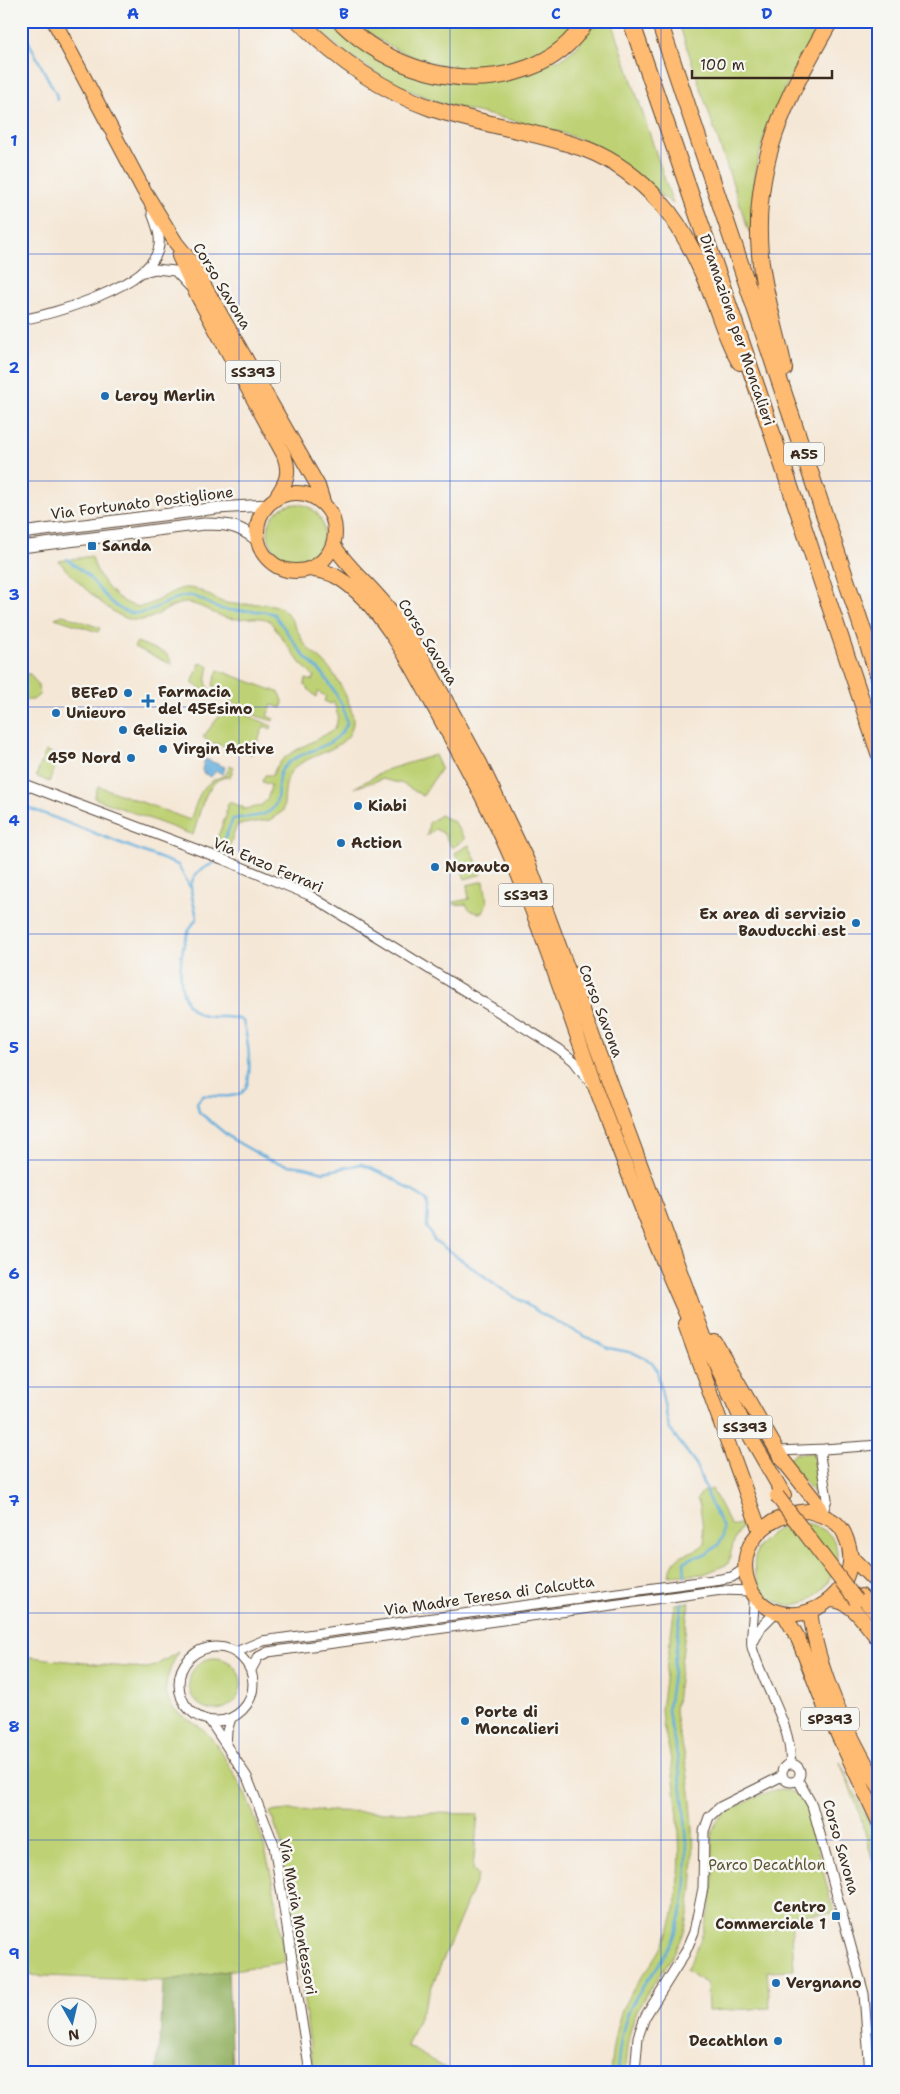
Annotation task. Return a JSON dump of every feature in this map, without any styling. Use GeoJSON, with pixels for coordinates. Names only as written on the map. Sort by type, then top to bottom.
{"type":"FeatureCollection","features":[{"type":"Feature","properties":{"kind":"highway"},"geometry":{"type":"LineString","coordinates":[[300,21],[333,53],[356,70],[405,97],[453,115],[589,151],[630,175],[662,204],[674,222],[710,290],[734,352],[757,388]]}},
{"type":"Feature","properties":{"kind":"highway"},"geometry":{"type":"LineString","coordinates":[[340,21],[374,49],[392,58],[428,72],[464,78],[500,76],[536,65],[564,48],[574,39],[586,21]]}},
{"type":"Feature","properties":{"kind":"highway","name":"Diramazione per Moncalieri"},"geometry":{"type":"LineString","coordinates":[[630,21],[757,388],[879,753]]}},
{"type":"Feature","properties":{"kind":"highway","name":"Diramazione per Moncalieri"},"geometry":{"type":"LineString","coordinates":[[659,21],[879,678]]}},
{"type":"Feature","properties":{"kind":"highway"},"geometry":{"type":"LineString","coordinates":[[788,409],[780,347],[764,285],[760,253],[761,188],[766,158],[775,128],[790,93],[830,21]]}},
{"type":"Feature","properties":{"kind":"main road","name":"Corso Savona"},"geometry":{"type":"LineString","coordinates":[[54,21],[144,189],[176,243],[189,259],[318,486],[324,505],[333,521],[335,531],[333,544],[345,563],[376,593],[408,634],[506,814],[529,865],[673,1271]]}},
{"type":"Feature","properties":{"kind":"main road","name":"Corso Savona"},"geometry":{"type":"LineString","coordinates":[[176,243],[179,259],[196,293],[284,455],[288,474],[286,483],[258,522],[257,540],[261,550],[276,566],[286,570],[326,572],[338,577],[364,600],[381,620],[410,663],[472,777],[516,869],[598,1093],[740,1432],[763,1475],[781,1495],[879,1628]]}},
{"type":"Feature","properties":{"kind":"main road"},"geometry":{"type":"LineString","coordinates":[[271,502],[287,494],[301,494],[313,497],[324,505]]}},
{"type":"Feature","properties":{"kind":"main road"},"geometry":{"type":"LineString","coordinates":[[308,570],[319,564],[333,544]]}},
{"type":"Feature","properties":{"kind":"main road"},"geometry":{"type":"LineString","coordinates":[[673,1271],[778,1452],[817,1503],[822,1515]]}},
{"type":"Feature","properties":{"kind":"main road"},"geometry":{"type":"LineString","coordinates":[[673,1271],[760,1532]]}},
{"type":"Feature","properties":{"kind":"main road"},"geometry":{"type":"LineString","coordinates":[[808,1511],[822,1515],[837,1523],[844,1531],[850,1546],[850,1568],[846,1580],[829,1600],[810,1611],[797,1615],[780,1613],[764,1606],[752,1594],[746,1579],[750,1545],[767,1524],[781,1516],[793,1512],[808,1511]]}},
{"type":"Feature","properties":{"kind":"main road"},"geometry":{"type":"LineString","coordinates":[[850,1556],[879,1585]]}},
{"type":"Feature","properties":{"kind":"main road","name":"Corso Savona"},"geometry":{"type":"LineString","coordinates":[[858,1598],[879,1617]]}},
{"type":"Feature","properties":{"kind":"main road"},"geometry":{"type":"LineString","coordinates":[[829,1600],[837,1599],[845,1602],[879,1640]]}},
{"type":"Feature","properties":{"kind":"main road","name":"SP393"},"geometry":{"type":"LineString","coordinates":[[810,1611],[813,1638],[844,1724],[879,1787]]}},
{"type":"Feature","properties":{"kind":"main road","name":"SP393"},"geometry":{"type":"LineString","coordinates":[[780,1613],[798,1638],[824,1705],[879,1822]]}},
{"type":"Feature","properties":{"kind":"street"},"geometry":{"type":"LineString","coordinates":[[143,272],[155,258],[159,242],[155,221],[144,189]]}},
{"type":"Feature","properties":{"kind":"street"},"geometry":{"type":"LineString","coordinates":[[21,320],[45,315],[75,305],[102,294],[143,272],[154,269],[175,271],[196,293]]}},
{"type":"Feature","properties":{"kind":"street","name":"Via Fortunato Postiglione"},"geometry":{"type":"LineString","coordinates":[[21,533],[271,502]]}},
{"type":"Feature","properties":{"kind":"street","name":"Via Fortunato Postiglione"},"geometry":{"type":"LineString","coordinates":[[21,547],[204,524],[227,524],[238,527],[257,540]]}},
{"type":"Feature","properties":{"kind":"street","name":"Via Enzo Ferrari"},"geometry":{"type":"LineString","coordinates":[[21,784],[222,859],[309,895],[566,1054],[598,1093]]}},
{"type":"Feature","properties":{"kind":"street"},"geometry":{"type":"LineString","coordinates":[[778,1452],[879,1445]]}},
{"type":"Feature","properties":{"kind":"street"},"geometry":{"type":"LineString","coordinates":[[822,1515],[827,1500],[820,1456],[824,1449]]}},
{"type":"Feature","properties":{"kind":"street","name":"Via Madre Teresa di Calcutta"},"geometry":{"type":"LineString","coordinates":[[236,1652],[262,1641],[721,1579],[732,1577],[746,1568]]}},
{"type":"Feature","properties":{"kind":"street","name":"Via Madre Teresa di Calcutta"},"geometry":{"type":"LineString","coordinates":[[251,1670],[258,1657],[268,1652],[722,1590],[752,1594]]}},
{"type":"Feature","properties":{"kind":"street"},"geometry":{"type":"LineString","coordinates":[[752,1594],[752,1645],[790,1745],[790,1764]]}},
{"type":"Feature","properties":{"kind":"street"},"geometry":{"type":"LineString","coordinates":[[752,1645],[762,1626],[780,1613]]}},
{"type":"Feature","properties":{"kind":"street"},"geometry":{"type":"LineString","coordinates":[[226,1745],[227,1731],[232,1718],[248,1704],[252,1694],[253,1678],[251,1670],[245,1660],[236,1652],[225,1648],[213,1647],[201,1650],[191,1656],[179,1677],[179,1689],[186,1705],[199,1717],[210,1721],[232,1718]]}},
{"type":"Feature","properties":{"kind":"street","name":"Via Maria Montessori"},"geometry":{"type":"LineString","coordinates":[[210,1721],[247,1777],[274,1845],[310,2073]]}},
{"type":"Feature","properties":{"kind":"street"},"geometry":{"type":"LineString","coordinates":[[790,1764],[800,1769],[801,1773],[798,1780],[787,1782],[782,1776],[783,1768],[790,1764]]}},
{"type":"Feature","properties":{"kind":"street"},"geometry":{"type":"LineString","coordinates":[[635,2073],[638,2037],[644,2017],[685,1953],[694,1932],[703,1888],[704,1831],[709,1818],[720,1808],[782,1776]]}},
{"type":"Feature","properties":{"kind":"street","name":"Corso Savona"},"geometry":{"type":"LineString","coordinates":[[798,1780],[812,1804],[864,1991],[870,2073]]}},
{"type":"Feature","properties":{"kind":"green space"},"geometry":{"type":"Polygon","coordinates":[[[310,21],[333,21],[439,81],[562,59],[578,46],[593,21],[612,21],[673,204],[593,144],[557,131],[443,104],[394,84],[343,51],[310,21]]]}},
{"type":"Feature","properties":{"kind":"green space"},"geometry":{"type":"Polygon","coordinates":[[[355,21],[577,21],[570,31],[556,43],[534,57],[508,66],[481,69],[453,67],[425,61],[399,51],[375,37],[355,21]]]}},
{"type":"Feature","properties":{"kind":"green space"},"geometry":{"type":"Polygon","coordinates":[[[678,21],[702,21],[712,25],[737,27],[769,21],[822,21],[785,88],[763,141],[755,177],[751,232],[749,232],[678,21]]]}},
{"type":"Feature","properties":{"kind":"green space"},"geometry":{"type":"Polygon","coordinates":[[[296,504],[307,506],[316,512],[322,521],[324,532],[322,543],[316,552],[307,558],[296,560],[285,558],[276,552],[270,543],[268,532],[270,521],[276,512],[285,506],[296,504]]]}},
{"type":"Feature","properties":{"kind":"green space"},"geometry":{"type":"Polygon","coordinates":[[[92,556],[97,571],[111,591],[117,597],[138,607],[152,603],[174,591],[188,588],[198,590],[226,603],[266,604],[279,607],[292,620],[307,647],[329,667],[347,699],[353,716],[350,733],[335,747],[296,767],[290,773],[287,782],[283,811],[270,820],[237,825],[227,853],[213,849],[227,813],[225,812],[229,802],[243,807],[242,809],[262,804],[268,797],[271,785],[262,782],[265,775],[273,775],[276,767],[282,760],[335,728],[337,712],[335,705],[333,702],[331,704],[324,701],[326,696],[318,692],[316,697],[304,685],[306,679],[312,681],[314,676],[301,664],[269,620],[259,618],[227,618],[190,603],[178,604],[146,619],[124,618],[96,598],[59,561],[92,556]]]}},
{"type":"Feature","properties":{"kind":"green space"},"geometry":{"type":"Polygon","coordinates":[[[63,615],[100,628],[98,632],[55,618],[63,615]]]}},
{"type":"Feature","properties":{"kind":"green space"},"geometry":{"type":"Polygon","coordinates":[[[137,642],[167,654],[173,665],[134,647],[137,642]]]}},
{"type":"Feature","properties":{"kind":"green space"},"geometry":{"type":"Polygon","coordinates":[[[200,663],[209,666],[206,682],[211,695],[192,683],[200,663]]]}},
{"type":"Feature","properties":{"kind":"green space"},"geometry":{"type":"Polygon","coordinates":[[[218,670],[280,693],[283,701],[282,708],[272,705],[267,716],[274,719],[273,721],[257,716],[216,693],[213,684],[218,670]]]}},
{"type":"Feature","properties":{"kind":"green space"},"geometry":{"type":"Polygon","coordinates":[[[21,674],[30,674],[38,685],[39,695],[33,700],[24,700],[21,696],[21,674]]]}},
{"type":"Feature","properties":{"kind":"green space"},"geometry":{"type":"Polygon","coordinates":[[[227,706],[272,726],[271,729],[264,726],[252,754],[209,742],[203,737],[227,706]]]}},
{"type":"Feature","properties":{"kind":"green space"},"geometry":{"type":"Polygon","coordinates":[[[46,751],[60,756],[49,782],[36,776],[46,751]]]}},
{"type":"Feature","properties":{"kind":"green space"},"geometry":{"type":"Polygon","coordinates":[[[435,755],[441,768],[423,796],[403,784],[382,779],[354,788],[386,770],[435,755]]]}},
{"type":"Feature","properties":{"kind":"green space"},"geometry":{"type":"Polygon","coordinates":[[[230,765],[234,767],[230,777],[221,778],[214,783],[204,798],[193,835],[94,798],[98,786],[190,820],[201,792],[210,782],[226,775],[230,765]]]}},
{"type":"Feature","properties":{"kind":"green space"},"geometry":{"type":"Polygon","coordinates":[[[440,815],[454,822],[465,839],[452,848],[443,833],[435,829],[427,836],[429,823],[440,815]]]}},
{"type":"Feature","properties":{"kind":"green space"},"geometry":{"type":"Polygon","coordinates":[[[469,845],[482,874],[465,879],[455,853],[469,845]]]}},
{"type":"Feature","properties":{"kind":"green space"},"geometry":{"type":"Polygon","coordinates":[[[484,881],[487,902],[482,913],[472,911],[466,904],[455,905],[454,902],[469,899],[467,885],[484,881]]]}},
{"type":"Feature","properties":{"kind":"green space"},"geometry":{"type":"Polygon","coordinates":[[[813,1453],[821,1496],[817,1497],[787,1459],[794,1454],[813,1453]]]}},
{"type":"Feature","properties":{"kind":"green space"},"geometry":{"type":"Polygon","coordinates":[[[712,1489],[731,1526],[743,1523],[733,1544],[728,1564],[704,1574],[669,1576],[675,1560],[684,1554],[694,1551],[705,1543],[700,1506],[697,1499],[702,1492],[712,1489]]]}},
{"type":"Feature","properties":{"kind":"green space"},"geometry":{"type":"Polygon","coordinates":[[[794,1522],[820,1528],[834,1540],[837,1557],[832,1574],[822,1590],[807,1601],[789,1605],[772,1599],[765,1593],[756,1578],[755,1560],[761,1544],[767,1537],[780,1528],[794,1522]]]}},
{"type":"Feature","properties":{"kind":"green space"},"geometry":{"type":"Polygon","coordinates":[[[689,1602],[675,1710],[685,1758],[693,1822],[692,1891],[689,1912],[680,1942],[637,2011],[627,2046],[625,2073],[610,2073],[613,2044],[621,2014],[629,1996],[667,1937],[675,1909],[680,1846],[670,1755],[661,1710],[675,1604],[689,1602]]]}},
{"type":"Feature","properties":{"kind":"green space"},"geometry":{"type":"Polygon","coordinates":[[[178,1652],[167,1679],[167,1696],[174,1709],[208,1734],[227,1762],[248,1800],[257,1822],[270,1868],[285,1962],[163,1981],[21,1975],[21,1656],[147,1668],[155,1666],[178,1652]]]}},
{"type":"Feature","properties":{"kind":"green space"},"geometry":{"type":"Polygon","coordinates":[[[215,1658],[225,1660],[233,1666],[239,1674],[241,1684],[239,1694],[233,1702],[225,1708],[215,1710],[205,1708],[197,1702],[191,1694],[189,1684],[191,1674],[197,1666],[205,1660],[215,1658]]]}},
{"type":"Feature","properties":{"kind":"green space"},"geometry":{"type":"Polygon","coordinates":[[[840,1762],[879,1844],[879,1882],[858,1809],[840,1762]]]}},
{"type":"Feature","properties":{"kind":"green space","name":"Parco Decathlon"},"geometry":{"type":"Polygon","coordinates":[[[782,1789],[791,1791],[798,1796],[807,1809],[834,1913],[791,1915],[794,1970],[767,1971],[770,2008],[708,2011],[707,1984],[686,1970],[698,1946],[709,1908],[713,1881],[712,1832],[715,1825],[725,1814],[759,1796],[782,1789]]]}},
{"type":"Feature","properties":{"kind":"green space"},"geometry":{"type":"Polygon","coordinates":[[[289,1810],[478,1814],[473,1869],[478,1876],[407,2046],[454,2073],[314,2073],[281,1841],[270,1812],[289,1810]]]}},
{"type":"Feature","properties":{"kind":"green space"},"geometry":{"type":"Polygon","coordinates":[[[228,1971],[232,2073],[156,2073],[163,1981],[228,1971]]]}},
{"type":"Feature","properties":{"kind":"water"},"geometry":{"type":"Polygon","coordinates":[[[205,759],[225,767],[223,774],[216,771],[211,777],[203,773],[202,769],[205,759]]]}},
{"type":"Feature","properties":{"kind":"waterway"},"geometry":{"type":"LineString","coordinates":[[21,27],[56,94],[57,100]]}},
{"type":"Feature","properties":{"kind":"waterway"},"geometry":{"type":"LineString","coordinates":[[67,559],[88,576],[115,606],[127,612],[135,613],[150,610],[178,598],[190,596],[199,598],[221,609],[262,611],[274,614],[304,656],[323,674],[343,707],[347,724],[341,733],[334,740],[299,756],[284,767],[279,777],[275,806],[267,813],[233,819],[218,855]]}},
{"type":"Feature","properties":{"kind":"waterway"},"geometry":{"type":"LineString","coordinates":[[21,805],[178,865],[190,887]]}},
{"type":"Feature","properties":{"kind":"waterway"},"geometry":{"type":"LineString","coordinates":[[216,860],[199,871],[193,878],[191,889],[197,918],[184,944],[181,981],[183,993],[188,1004],[195,1012],[210,1017],[233,1018],[243,1021],[248,1048],[249,1070],[246,1088],[241,1093],[227,1096],[202,1096],[197,1103],[199,1112],[232,1139],[269,1160],[324,1172],[361,1164],[390,1177],[427,1200],[427,1227],[434,1240],[502,1289],[540,1313],[608,1348],[634,1353],[652,1362],[657,1370],[669,1428],[696,1464],[710,1502],[723,1527],[723,1537],[718,1545],[705,1555],[693,1557],[684,1562],[685,1576]]}},
{"type":"Feature","properties":{"kind":"waterway"},"geometry":{"type":"LineString","coordinates":[[617,2073],[620,2045],[627,2016],[635,1999],[668,1950],[682,1912],[685,1891],[687,1847],[684,1804],[668,1710],[682,1603]]}},
{"type":"Feature","properties":{"kind":"place","name":"Leroy Merlin"},"geometry":{"type":"Point","coordinates":[105,396]}},
{"type":"Feature","properties":{"kind":"place","name":"Sanda"},"geometry":{"type":"Point","coordinates":[92,546]}},
{"type":"Feature","properties":{"kind":"place","name":"BEFeD"},"geometry":{"type":"Point","coordinates":[128,693]}},
{"type":"Feature","properties":{"kind":"place","name":"Farmacia del 45Esimo"},"geometry":{"type":"Point","coordinates":[148,701]}},
{"type":"Feature","properties":{"kind":"place","name":"Unieuro"},"geometry":{"type":"Point","coordinates":[56,713]}},
{"type":"Feature","properties":{"kind":"place","name":"Gelizia"},"geometry":{"type":"Point","coordinates":[123,730]}},
{"type":"Feature","properties":{"kind":"place","name":"Virgin Active"},"geometry":{"type":"Point","coordinates":[163,749]}},
{"type":"Feature","properties":{"kind":"place","name":"45° Nord"},"geometry":{"type":"Point","coordinates":[131,758]}},
{"type":"Feature","properties":{"kind":"place","name":"Kiabi"},"geometry":{"type":"Point","coordinates":[358,806]}},
{"type":"Feature","properties":{"kind":"place","name":"Action"},"geometry":{"type":"Point","coordinates":[341,843]}},
{"type":"Feature","properties":{"kind":"place","name":"Norauto"},"geometry":{"type":"Point","coordinates":[435,867]}},
{"type":"Feature","properties":{"kind":"place","name":"Ex area di servizio Bauducchi est"},"geometry":{"type":"Point","coordinates":[856,923]}},
{"type":"Feature","properties":{"kind":"place","name":"Porte di Moncalieri"},"geometry":{"type":"Point","coordinates":[465,1721]}},
{"type":"Feature","properties":{"kind":"place","name":"Centro Commerciale 1"},"geometry":{"type":"Point","coordinates":[836,1916]}},
{"type":"Feature","properties":{"kind":"place","name":"Vergnano"},"geometry":{"type":"Point","coordinates":[776,1983]}},
{"type":"Feature","properties":{"kind":"place","name":"Decathlon"},"geometry":{"type":"Point","coordinates":[778,2041]}}]}
